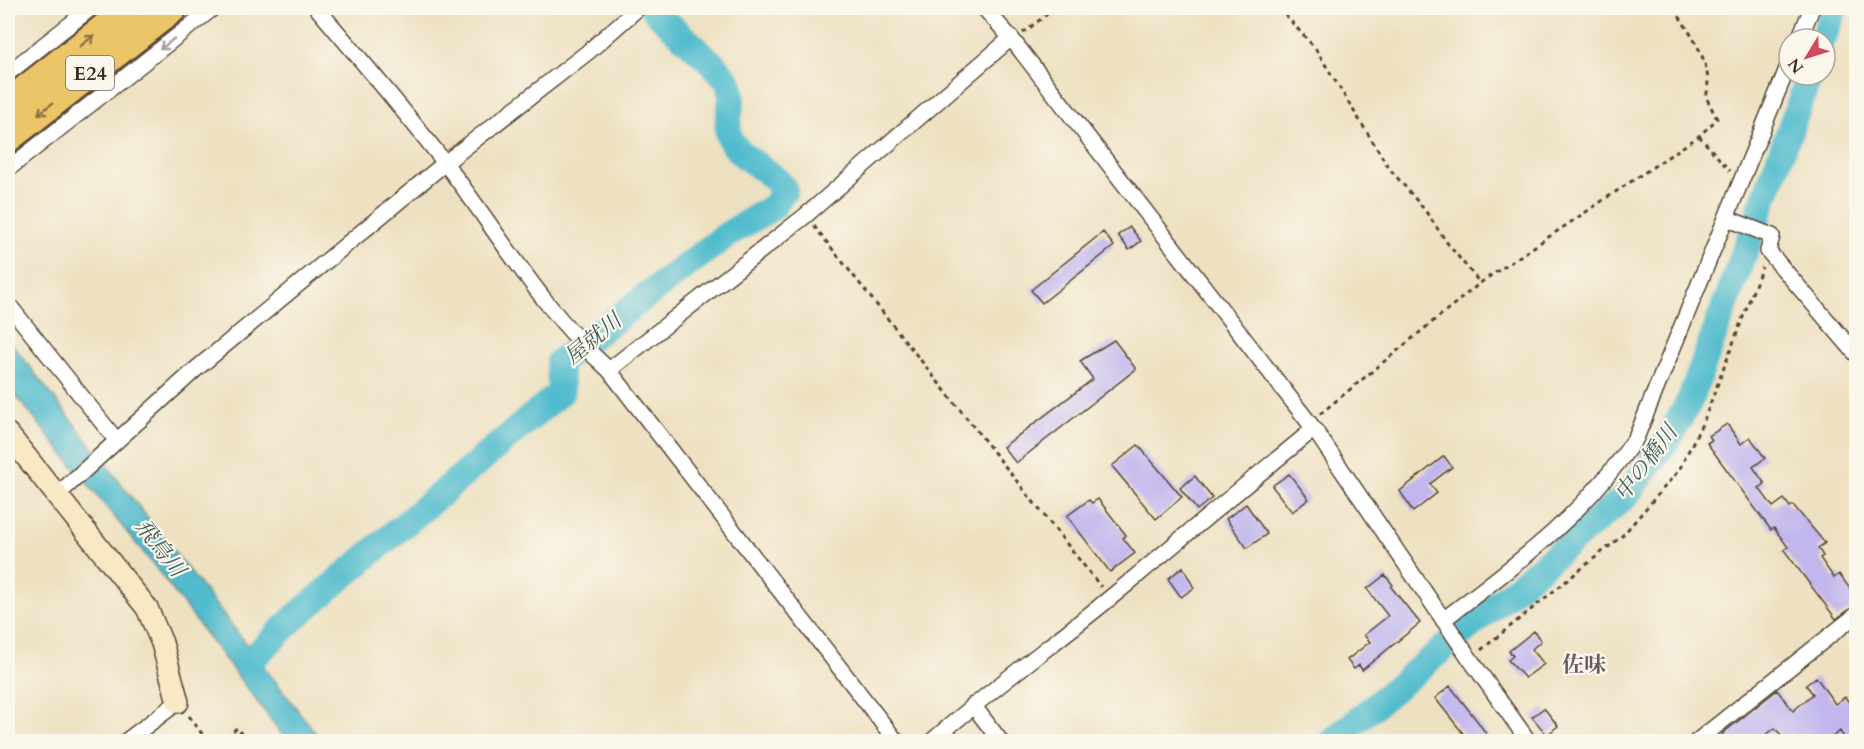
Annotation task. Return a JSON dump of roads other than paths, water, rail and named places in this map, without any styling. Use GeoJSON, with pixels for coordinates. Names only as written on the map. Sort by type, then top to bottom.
{"type":"FeatureCollection","features":[{"type":"Feature","properties":{"kind":"highway","name":"E24"},"geometry":{"type":"LineString","coordinates":[[8,103],[130,8]]}},
{"type":"Feature","properties":{"kind":"highway","name":"E24"},"geometry":{"type":"LineString","coordinates":[[8,138],[173,8]]}},
{"type":"Feature","properties":{"kind":"main road"},"geometry":{"type":"LineString","coordinates":[[8,434],[147,608],[162,643],[178,702]]}},
{"type":"Feature","properties":{"kind":"street"},"geometry":{"type":"LineString","coordinates":[[8,73],[92,8]]}},
{"type":"Feature","properties":{"kind":"street"},"geometry":{"type":"LineString","coordinates":[[8,169],[213,8]]}},
{"type":"Feature","properties":{"kind":"street"},"geometry":{"type":"LineString","coordinates":[[317,8],[445,163],[522,271],[591,354],[609,370],[897,741]]}},
{"type":"Feature","properties":{"kind":"street"},"geometry":{"type":"LineString","coordinates":[[58,494],[196,369],[445,163],[588,52],[638,8]]}},
{"type":"Feature","properties":{"kind":"street"},"geometry":{"type":"LineString","coordinates":[[984,8],[1012,40],[1312,426],[1443,620],[1529,741]]}},
{"type":"Feature","properties":{"kind":"street"},"geometry":{"type":"LineString","coordinates":[[1804,27],[1812,8]]}},
{"type":"Feature","properties":{"kind":"street"},"geometry":{"type":"LineString","coordinates":[[609,370],[805,216],[1012,40]]}},
{"type":"Feature","properties":{"kind":"street"},"geometry":{"type":"LineString","coordinates":[[1443,620],[1533,552],[1579,510],[1609,478],[1636,438],[1780,87]]}},
{"type":"Feature","properties":{"kind":"street"},"geometry":{"type":"LineString","coordinates":[[1728,218],[1772,236],[1768,251],[1857,354]]}},
{"type":"Feature","properties":{"kind":"street"},"geometry":{"type":"LineString","coordinates":[[8,304],[115,443]]}},
{"type":"Feature","properties":{"kind":"street"},"geometry":{"type":"LineString","coordinates":[[931,741],[973,705],[1110,598],[1312,426]]}},
{"type":"Feature","properties":{"kind":"street"},"geometry":{"type":"LineString","coordinates":[[1696,741],[1857,615]]}},
{"type":"Feature","properties":{"kind":"street"},"geometry":{"type":"LineString","coordinates":[[125,741],[178,702]]}},
{"type":"Feature","properties":{"kind":"street"},"geometry":{"type":"LineString","coordinates":[[973,705],[1001,741]]}},
{"type":"Feature","properties":{"kind":"water","name":"飛鳥川"},"geometry":{"type":"Polygon","coordinates":[[[8,339],[322,741],[287,741],[156,568],[8,386],[8,339]]]}},
{"type":"Feature","properties":{"kind":"waterway","name":"屋就川"},"geometry":{"type":"LineString","coordinates":[[248,663],[294,618],[561,392],[559,362],[728,234],[773,207],[785,190],[772,176],[743,155],[731,141],[728,128],[731,93],[725,78],[653,8]]}},
{"type":"Feature","properties":{"kind":"waterway","name":"中の橋川"},"geometry":{"type":"LineString","coordinates":[[1828,27],[1835,8]]}},
{"type":"Feature","properties":{"kind":"waterway","name":"中の橋川"},"geometry":{"type":"LineString","coordinates":[[1331,742],[1626,496],[1665,444],[1690,400],[1806,87]]}},
{"type":"Feature","properties":{"kind":"district","name":"佐味"},"geometry":{"type":"Point","coordinates":[1584,665]}}]}
